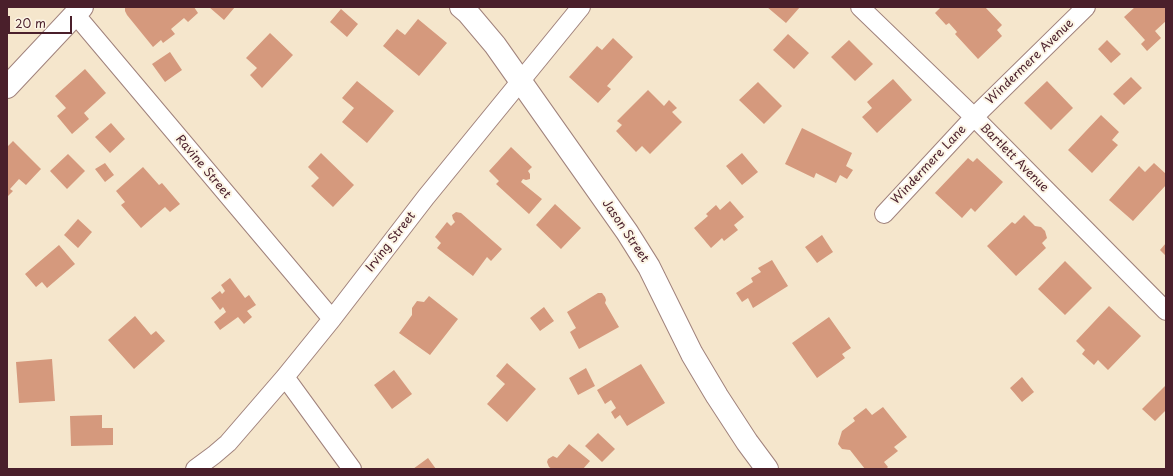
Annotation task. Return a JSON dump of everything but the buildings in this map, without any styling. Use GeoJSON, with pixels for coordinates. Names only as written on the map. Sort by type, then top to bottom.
{"type":"FeatureCollection","features":[{"type":"Feature","properties":{"kind":"street","name":"Jason Street"},"geometry":{"type":"LineString","coordinates":[[461,7],[468,13],[495,45],[627,232],[649,266],[692,354],[717,396],[747,442],[767,469]]}},
{"type":"Feature","properties":{"kind":"street","name":"Irving Street"},"geometry":{"type":"LineString","coordinates":[[195,469],[228,442],[285,377],[332,319],[426,197],[581,7]]}},
{"type":"Feature","properties":{"kind":"street","name":"Bartlett Avenue"},"geometry":{"type":"LineString","coordinates":[[860,7],[974,117],[1166,311]]}},
{"type":"Feature","properties":{"kind":"street","name":"Windermere Avenue"},"geometry":{"type":"LineString","coordinates":[[974,117],[1086,7]]}},
{"type":"Feature","properties":{"kind":"street"},"geometry":{"type":"LineString","coordinates":[[7,87],[78,11]]}},
{"type":"Feature","properties":{"kind":"street","name":"Ravine Street"},"geometry":{"type":"LineString","coordinates":[[78,11],[332,319]]}},
{"type":"Feature","properties":{"kind":"street","name":"Windermere Lane"},"geometry":{"type":"LineString","coordinates":[[884,214],[974,117]]}},
{"type":"Feature","properties":{"kind":"street"},"geometry":{"type":"LineString","coordinates":[[285,377],[352,469]]}}]}
